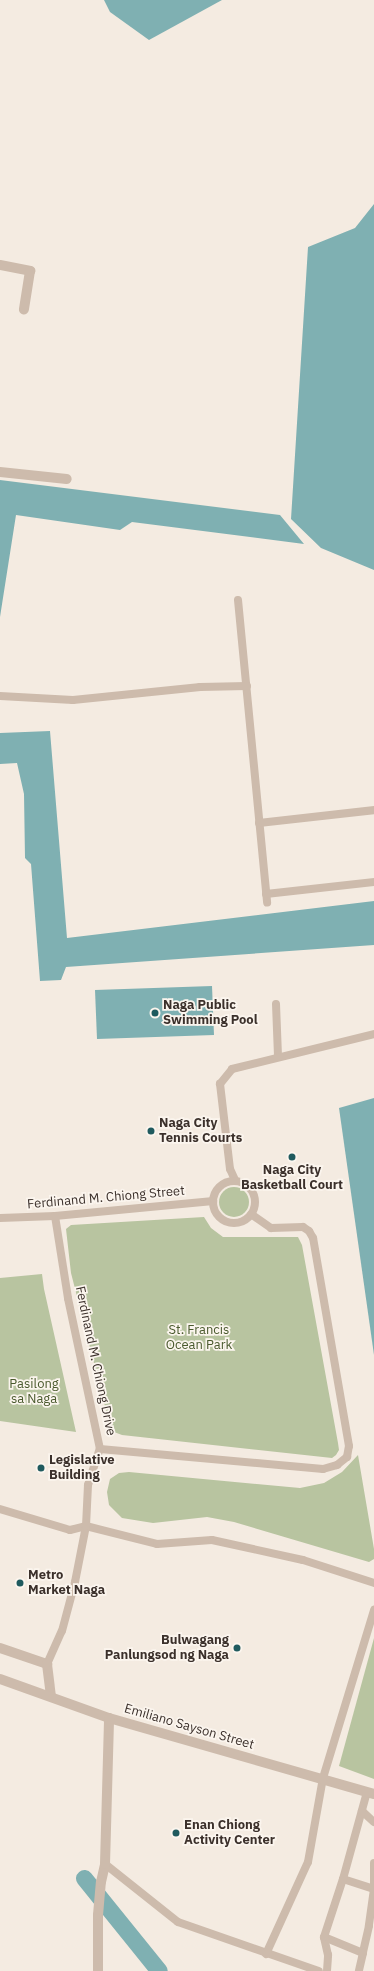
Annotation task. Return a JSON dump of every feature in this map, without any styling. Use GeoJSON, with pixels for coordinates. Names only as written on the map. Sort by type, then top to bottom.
{"type":"FeatureCollection","features":[{"type":"Feature","properties":{"kind":"street"},"geometry":{"type":"LineString","coordinates":[[0,265],[30,271],[24,310]]}},
{"type":"Feature","properties":{"kind":"street"},"geometry":{"type":"LineString","coordinates":[[0,472],[67,479]]}},
{"type":"Feature","properties":{"kind":"street"},"geometry":{"type":"LineString","coordinates":[[0,1648],[47,1664],[51,1696]]}},
{"type":"Feature","properties":{"kind":"street","name":"Emiliano Sayson Street"},"geometry":{"type":"LineString","coordinates":[[0,1679],[110,1718],[371,1793]]}},
{"type":"Feature","properties":{"kind":"street"},"geometry":{"type":"LineString","coordinates":[[98,1971],[98,1916],[101,1882],[105,1864],[110,1718]]}},
{"type":"Feature","properties":{"kind":"lane"},"geometry":{"type":"LineString","coordinates":[[238,600],[248,686],[267,903]]}},
{"type":"Feature","properties":{"kind":"lane"},"geometry":{"type":"LineString","coordinates":[[0,696],[73,700],[200,687],[248,686]]}},
{"type":"Feature","properties":{"kind":"lane"},"geometry":{"type":"LineString","coordinates":[[259,823],[374,810]]}},
{"type":"Feature","properties":{"kind":"lane"},"geometry":{"type":"LineString","coordinates":[[266,894],[374,882]]}},
{"type":"Feature","properties":{"kind":"lane"},"geometry":{"type":"LineString","coordinates":[[276,1004],[278,1057]]}},
{"type":"Feature","properties":{"kind":"lane"},"geometry":{"type":"LineString","coordinates":[[235,1180],[230,1169],[220,1084],[232,1068],[374,1034]]}},
{"type":"Feature","properties":{"kind":"lane"},"geometry":{"type":"LineString","coordinates":[[235,1180],[247,1185],[255,1195],[255,1208],[251,1214],[241,1222],[227,1222],[217,1214],[213,1201],[217,1189],[228,1181],[235,1180]]}},
{"type":"Feature","properties":{"kind":"lane","name":"Ferdinand M. Chiong Street"},"geometry":{"type":"LineString","coordinates":[[0,1218],[55,1216],[213,1201]]}},
{"type":"Feature","properties":{"kind":"lane"},"geometry":{"type":"LineString","coordinates":[[100,1449],[323,1468],[336,1465],[347,1458],[349,1446],[313,1238],[310,1232],[303,1227],[271,1228],[251,1214]]}},
{"type":"Feature","properties":{"kind":"lane","name":"Ferdinand M. Chiong Drive"},"geometry":{"type":"LineString","coordinates":[[47,1664],[62,1631],[75,1582],[86,1526],[88,1485],[100,1449],[68,1298],[55,1216]]}},
{"type":"Feature","properties":{"kind":"lane"},"geometry":{"type":"LineString","coordinates":[[0,1509],[70,1530],[86,1526],[157,1544],[212,1540],[302,1560],[374,1583]]}},
{"type":"Feature","properties":{"kind":"lane"},"geometry":{"type":"LineString","coordinates":[[266,1954],[308,1862],[323,1778],[374,1610]]}},
{"type":"Feature","properties":{"kind":"lane"},"geometry":{"type":"LineString","coordinates":[[327,1971],[328,1955],[324,1938],[343,1879],[362,1811],[371,1793]]}},
{"type":"Feature","properties":{"kind":"lane"},"geometry":{"type":"LineString","coordinates":[[362,1811],[374,1822]]}},
{"type":"Feature","properties":{"kind":"lane"},"geometry":{"type":"LineString","coordinates":[[359,1971],[372,1927],[374,1862]]}},
{"type":"Feature","properties":{"kind":"lane"},"geometry":{"type":"LineString","coordinates":[[105,1864],[178,1922],[266,1954],[319,1971]]}},
{"type":"Feature","properties":{"kind":"lane"},"geometry":{"type":"LineString","coordinates":[[343,1879],[374,1889]]}},
{"type":"Feature","properties":{"kind":"lane"},"geometry":{"type":"LineString","coordinates":[[324,1938],[363,1954]]}},
{"type":"Feature","properties":{"kind":"green space"},"geometry":{"type":"Polygon","coordinates":[[[234,1187],[240,1188],[248,1196],[248,1208],[240,1216],[234,1217],[228,1216],[220,1208],[219,1202],[220,1196],[228,1188],[234,1187]]]}},
{"type":"Feature","properties":{"kind":"green space","name":"St. Francis Ocean Park"},"geometry":{"type":"Polygon","coordinates":[[[204,1217],[211,1228],[223,1237],[298,1237],[302,1245],[338,1443],[339,1450],[332,1458],[122,1435],[114,1432],[110,1426],[71,1273],[66,1229],[71,1225],[204,1217]]]}},
{"type":"Feature","properties":{"kind":"green space","name":"Pasilong sa Naga"},"geometry":{"type":"Polygon","coordinates":[[[42,1274],[44,1289],[76,1432],[0,1421],[0,1278],[42,1274]]]}},
{"type":"Feature","properties":{"kind":"green space"},"geometry":{"type":"Polygon","coordinates":[[[358,1455],[374,1549],[374,1559],[369,1562],[234,1522],[207,1517],[153,1523],[122,1518],[109,1505],[107,1492],[110,1479],[119,1473],[129,1472],[300,1488],[324,1483],[342,1472],[358,1455]]]}},
{"type":"Feature","properties":{"kind":"green space"},"geometry":{"type":"Polygon","coordinates":[[[374,1638],[374,1779],[339,1766],[374,1638]]]}},
{"type":"Feature","properties":{"kind":"water"},"geometry":{"type":"Polygon","coordinates":[[[104,0],[222,0],[149,40],[110,12],[104,0]]]}},
{"type":"Feature","properties":{"kind":"water"},"geometry":{"type":"Polygon","coordinates":[[[374,204],[374,570],[321,548],[291,519],[308,247],[355,228],[374,204]]]}},
{"type":"Feature","properties":{"kind":"water"},"geometry":{"type":"Polygon","coordinates":[[[0,480],[280,515],[304,544],[132,522],[120,530],[16,515],[0,617],[0,480]]]}},
{"type":"Feature","properties":{"kind":"water"},"geometry":{"type":"Polygon","coordinates":[[[50,731],[67,938],[374,901],[374,945],[66,967],[61,980],[40,981],[31,864],[25,858],[24,794],[17,763],[0,764],[0,733],[50,731]]]}},
{"type":"Feature","properties":{"kind":"water","name":"Naga Public Swimming Pool"},"geometry":{"type":"Polygon","coordinates":[[[212,986],[214,1035],[97,1039],[95,990],[212,986]]]}},
{"type":"Feature","properties":{"kind":"water"},"geometry":{"type":"Polygon","coordinates":[[[374,1098],[374,1355],[339,1108],[374,1098]]]}},
{"type":"Feature","properties":{"kind":"waterway"},"geometry":{"type":"LineString","coordinates":[[84,1878],[159,1971]]}},
{"type":"Feature","properties":{"kind":"place","name":"Naga Public Swimming Pool"},"geometry":{"type":"Point","coordinates":[155,1013]}},
{"type":"Feature","properties":{"kind":"place","name":"Naga City Tennis Courts"},"geometry":{"type":"Point","coordinates":[151,1131]}},
{"type":"Feature","properties":{"kind":"place","name":"Naga City Basketball Court"},"geometry":{"type":"Point","coordinates":[292,1157]}},
{"type":"Feature","properties":{"kind":"place","name":"Legislative Building"},"geometry":{"type":"Point","coordinates":[41,1468]}},
{"type":"Feature","properties":{"kind":"place","name":"Metro Market Naga"},"geometry":{"type":"Point","coordinates":[20,1583]}},
{"type":"Feature","properties":{"kind":"place","name":"Bulwagang Panlungsod ng Naga"},"geometry":{"type":"Point","coordinates":[237,1648]}},
{"type":"Feature","properties":{"kind":"place","name":"Enan Chiong Activity Center"},"geometry":{"type":"Point","coordinates":[176,1833]}}]}
